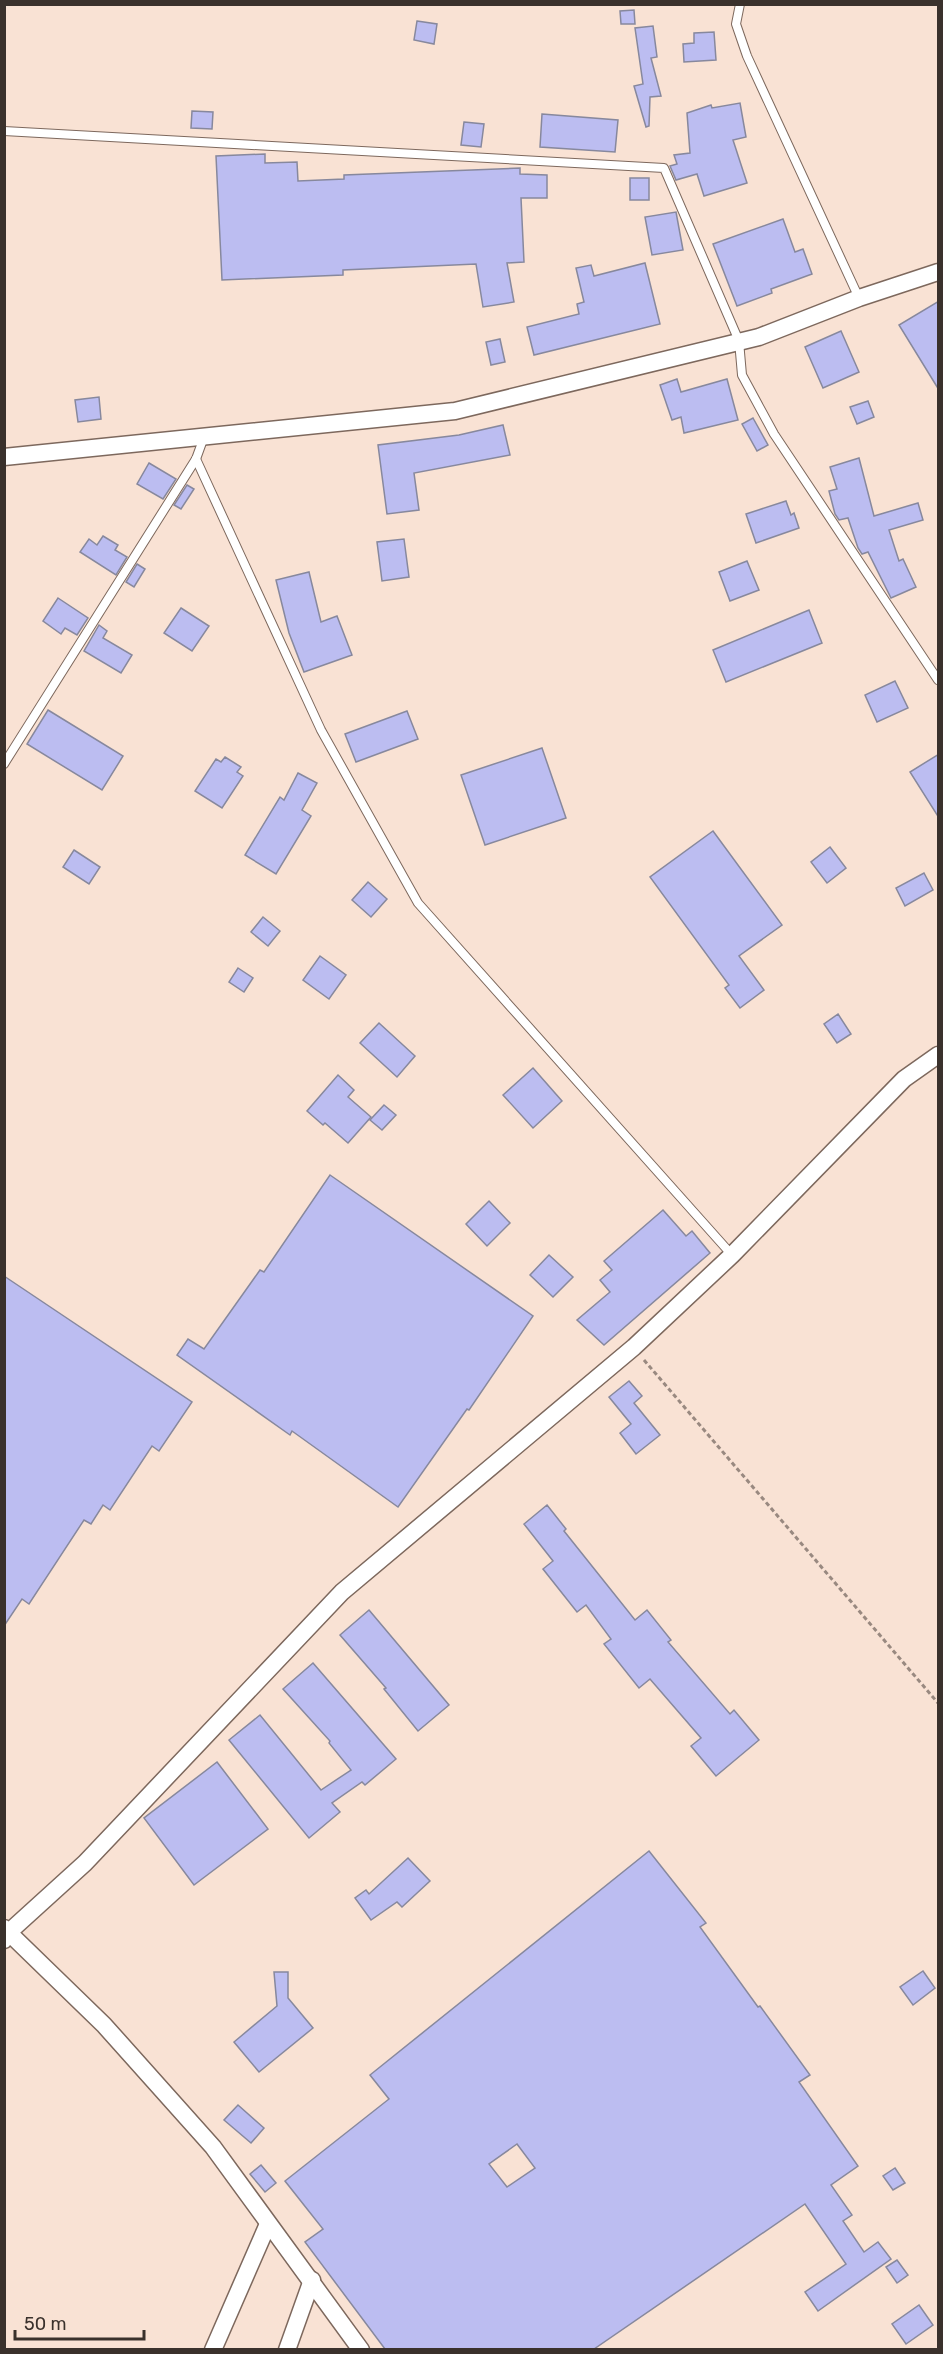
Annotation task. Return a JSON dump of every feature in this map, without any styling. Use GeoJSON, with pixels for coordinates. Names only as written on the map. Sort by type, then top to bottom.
{"type":"FeatureCollection","features":[{"type":"Feature","properties":{"kind":"street"},"geometry":{"type":"LineString","coordinates":[[4,457],[455,411],[759,337],[858,298],[939,272]]}},
{"type":"Feature","properties":{"kind":"street"},"geometry":{"type":"LineString","coordinates":[[362,2349],[213,2147],[104,2025],[6,1933],[85,1863],[342,1592],[634,1347],[732,1255],[904,1079],[939,1055]]}},
{"type":"Feature","properties":{"kind":"street"},"geometry":{"type":"LineString","coordinates":[[213,2349],[268,2224]]}},
{"type":"Feature","properties":{"kind":"street"},"geometry":{"type":"LineString","coordinates":[[287,2349],[312,2280]]}},
{"type":"Feature","properties":{"kind":"lane"},"geometry":{"type":"LineString","coordinates":[[740,4],[736,24],[747,56],[858,298]]}},
{"type":"Feature","properties":{"kind":"lane"},"geometry":{"type":"LineString","coordinates":[[4,131],[664,168],[739,341],[742,375],[774,434],[939,681]]}},
{"type":"Feature","properties":{"kind":"lane"},"geometry":{"type":"LineString","coordinates":[[4,764],[196,459],[204,437]]}},
{"type":"Feature","properties":{"kind":"lane"},"geometry":{"type":"LineString","coordinates":[[196,459],[321,730],[418,903],[732,1255]]}},
{"type":"Feature","properties":{"kind":"path"},"geometry":{"type":"LineString","coordinates":[[634,1347],[939,1703]]}},
{"type":"Feature","properties":{"kind":"building"},"geometry":{"type":"Polygon","coordinates":[[[634,10],[635,24],[621,24],[620,11],[634,10]]]}},
{"type":"Feature","properties":{"kind":"building"},"geometry":{"type":"Polygon","coordinates":[[[417,21],[437,24],[434,44],[414,40],[417,21]]]}},
{"type":"Feature","properties":{"kind":"building"},"geometry":{"type":"Polygon","coordinates":[[[653,26],[657,57],[651,58],[661,96],[650,97],[649,126],[646,127],[634,86],[643,84],[635,28],[653,26]]]}},
{"type":"Feature","properties":{"kind":"building"},"geometry":{"type":"Polygon","coordinates":[[[714,32],[716,60],[684,62],[683,44],[694,43],[694,33],[714,32]]]}},
{"type":"Feature","properties":{"kind":"building"},"geometry":{"type":"Polygon","coordinates":[[[740,103],[746,137],[733,140],[747,183],[704,196],[697,174],[676,180],[670,166],[677,164],[674,155],[690,153],[687,113],[711,105],[712,108],[740,103]]]}},
{"type":"Feature","properties":{"kind":"building"},"geometry":{"type":"Polygon","coordinates":[[[192,111],[213,112],[212,129],[191,128],[192,111]]]}},
{"type":"Feature","properties":{"kind":"building"},"geometry":{"type":"Polygon","coordinates":[[[542,114],[618,120],[615,152],[540,147],[542,114]]]}},
{"type":"Feature","properties":{"kind":"building"},"geometry":{"type":"Polygon","coordinates":[[[464,122],[484,124],[481,147],[461,145],[464,122]]]}},
{"type":"Feature","properties":{"kind":"building"},"geometry":{"type":"Polygon","coordinates":[[[265,154],[265,163],[297,162],[298,181],[344,179],[344,175],[520,168],[520,174],[547,175],[547,198],[521,198],[524,262],[507,263],[514,302],[483,307],[476,264],[343,270],[343,275],[222,280],[216,156],[265,154]]]}},
{"type":"Feature","properties":{"kind":"building"},"geometry":{"type":"Polygon","coordinates":[[[630,178],[649,178],[649,200],[630,200],[630,178]]]}},
{"type":"Feature","properties":{"kind":"building"},"geometry":{"type":"Polygon","coordinates":[[[676,212],[683,250],[652,255],[645,217],[676,212]]]}},
{"type":"Feature","properties":{"kind":"building"},"geometry":{"type":"Polygon","coordinates":[[[783,219],[795,252],[803,249],[812,274],[771,289],[772,293],[737,306],[713,244],[783,219]]]}},
{"type":"Feature","properties":{"kind":"building"},"geometry":{"type":"Polygon","coordinates":[[[645,263],[660,324],[534,355],[527,327],[579,314],[577,304],[584,302],[576,268],[591,265],[594,276],[645,263]]]}},
{"type":"Feature","properties":{"kind":"building"},"geometry":{"type":"Polygon","coordinates":[[[939,301],[939,390],[899,325],[939,301]]]}},
{"type":"Feature","properties":{"kind":"building"},"geometry":{"type":"Polygon","coordinates":[[[841,331],[859,372],[823,388],[805,347],[841,331]]]}},
{"type":"Feature","properties":{"kind":"building"},"geometry":{"type":"Polygon","coordinates":[[[500,339],[505,362],[491,365],[486,342],[500,339]]]}},
{"type":"Feature","properties":{"kind":"building"},"geometry":{"type":"Polygon","coordinates":[[[677,379],[681,392],[727,379],[738,420],[684,433],[681,417],[672,420],[660,385],[677,379]]]}},
{"type":"Feature","properties":{"kind":"building"},"geometry":{"type":"Polygon","coordinates":[[[99,397],[101,419],[78,422],[75,400],[99,397]]]}},
{"type":"Feature","properties":{"kind":"building"},"geometry":{"type":"Polygon","coordinates":[[[868,401],[874,417],[857,424],[850,407],[868,401]]]}},
{"type":"Feature","properties":{"kind":"building"},"geometry":{"type":"Polygon","coordinates":[[[753,418],[768,445],[757,451],[742,424],[753,418]]]}},
{"type":"Feature","properties":{"kind":"building"},"geometry":{"type":"Polygon","coordinates":[[[503,425],[510,455],[414,473],[419,510],[387,514],[378,445],[459,435],[503,425]]]}},
{"type":"Feature","properties":{"kind":"building"},"geometry":{"type":"Polygon","coordinates":[[[859,458],[874,516],[918,503],[923,520],[889,530],[899,561],[903,559],[916,587],[891,598],[868,552],[862,554],[858,548],[848,518],[839,520],[835,514],[829,491],[837,489],[830,467],[859,458]]]}},
{"type":"Feature","properties":{"kind":"building"},"geometry":{"type":"Polygon","coordinates":[[[149,463],[176,479],[163,499],[137,484],[149,463]]]}},
{"type":"Feature","properties":{"kind":"building"},"geometry":{"type":"Polygon","coordinates":[[[187,485],[194,489],[181,509],[174,505],[187,485]]]}},
{"type":"Feature","properties":{"kind":"building"},"geometry":{"type":"Polygon","coordinates":[[[786,501],[791,515],[794,513],[799,528],[756,543],[746,514],[786,501]]]}},
{"type":"Feature","properties":{"kind":"building"},"geometry":{"type":"Polygon","coordinates":[[[103,536],[118,545],[115,550],[127,557],[116,575],[80,552],[89,539],[97,545],[103,536]]]}},
{"type":"Feature","properties":{"kind":"building"},"geometry":{"type":"Polygon","coordinates":[[[404,539],[409,577],[382,581],[377,542],[404,539]]]}},
{"type":"Feature","properties":{"kind":"building"},"geometry":{"type":"Polygon","coordinates":[[[747,561],[759,590],[730,601],[719,572],[747,561]]]}},
{"type":"Feature","properties":{"kind":"building"},"geometry":{"type":"Polygon","coordinates":[[[137,564],[145,569],[134,587],[126,582],[137,564]]]}},
{"type":"Feature","properties":{"kind":"building"},"geometry":{"type":"Polygon","coordinates":[[[309,572],[321,622],[337,616],[352,655],[304,672],[289,633],[276,580],[309,572]]]}},
{"type":"Feature","properties":{"kind":"building"},"geometry":{"type":"Polygon","coordinates":[[[58,598],[88,618],[77,635],[65,628],[61,634],[43,621],[58,598]]]}},
{"type":"Feature","properties":{"kind":"building"},"geometry":{"type":"Polygon","coordinates":[[[181,608],[209,626],[192,651],[164,633],[181,608]]]}},
{"type":"Feature","properties":{"kind":"building"},"geometry":{"type":"Polygon","coordinates":[[[809,610],[822,643],[726,682],[713,650],[809,610]]]}},
{"type":"Feature","properties":{"kind":"building"},"geometry":{"type":"Polygon","coordinates":[[[99,625],[107,631],[103,638],[132,655],[121,673],[84,651],[99,625]]]}},
{"type":"Feature","properties":{"kind":"building"},"geometry":{"type":"Polygon","coordinates":[[[895,681],[908,708],[877,722],[865,695],[895,681]]]}},
{"type":"Feature","properties":{"kind":"building"},"geometry":{"type":"Polygon","coordinates":[[[48,710],[123,756],[102,790],[27,744],[48,710]]]}},
{"type":"Feature","properties":{"kind":"building"},"geometry":{"type":"Polygon","coordinates":[[[407,711],[418,739],[356,762],[345,734],[407,711]]]}},
{"type":"Feature","properties":{"kind":"building"},"geometry":{"type":"Polygon","coordinates":[[[542,748],[566,818],[485,845],[461,775],[542,748]]]}},
{"type":"Feature","properties":{"kind":"building"},"geometry":{"type":"Polygon","coordinates":[[[939,754],[939,818],[910,772],[939,754]]]}},
{"type":"Feature","properties":{"kind":"building"},"geometry":{"type":"Polygon","coordinates":[[[225,757],[241,767],[237,772],[243,776],[222,808],[195,791],[216,759],[221,762],[225,757]]]}},
{"type":"Feature","properties":{"kind":"building"},"geometry":{"type":"Polygon","coordinates":[[[298,773],[317,783],[302,810],[311,816],[276,874],[245,855],[280,797],[284,800],[298,773]]]}},
{"type":"Feature","properties":{"kind":"building"},"geometry":{"type":"Polygon","coordinates":[[[713,831],[782,925],[739,956],[764,990],[740,1008],[725,988],[729,985],[650,877],[713,831]]]}},
{"type":"Feature","properties":{"kind":"building"},"geometry":{"type":"Polygon","coordinates":[[[830,847],[846,868],[827,883],[811,862],[830,847]]]}},
{"type":"Feature","properties":{"kind":"building"},"geometry":{"type":"Polygon","coordinates":[[[74,850],[100,867],[89,884],[63,867],[74,850]]]}},
{"type":"Feature","properties":{"kind":"building"},"geometry":{"type":"Polygon","coordinates":[[[924,873],[933,890],[905,906],[896,888],[924,873]]]}},
{"type":"Feature","properties":{"kind":"building"},"geometry":{"type":"Polygon","coordinates":[[[368,882],[387,899],[371,917],[352,900],[368,882]]]}},
{"type":"Feature","properties":{"kind":"building"},"geometry":{"type":"Polygon","coordinates":[[[263,917],[280,931],[268,946],[251,932],[263,917]]]}},
{"type":"Feature","properties":{"kind":"building"},"geometry":{"type":"Polygon","coordinates":[[[320,956],[346,975],[329,999],[303,980],[320,956]]]}},
{"type":"Feature","properties":{"kind":"building"},"geometry":{"type":"Polygon","coordinates":[[[238,968],[253,978],[244,992],[229,982],[238,968]]]}},
{"type":"Feature","properties":{"kind":"building"},"geometry":{"type":"Polygon","coordinates":[[[838,1014],[851,1034],[837,1043],[824,1024],[838,1014]]]}},
{"type":"Feature","properties":{"kind":"building"},"geometry":{"type":"Polygon","coordinates":[[[379,1023],[415,1056],[397,1077],[360,1043],[379,1023]]]}},
{"type":"Feature","properties":{"kind":"building"},"geometry":{"type":"Polygon","coordinates":[[[533,1068],[562,1101],[533,1128],[503,1095],[533,1068]]]}},
{"type":"Feature","properties":{"kind":"building"},"geometry":{"type":"Polygon","coordinates":[[[338,1075],[354,1090],[348,1097],[371,1117],[348,1143],[307,1111],[338,1075]]]}},
{"type":"Feature","properties":{"kind":"building"},"geometry":{"type":"Polygon","coordinates":[[[384,1105],[396,1115],[382,1130],[370,1120],[384,1105]]]}},
{"type":"Feature","properties":{"kind":"building"},"geometry":{"type":"Polygon","coordinates":[[[330,1175],[533,1316],[469,1410],[467,1409],[398,1507],[292,1431],[290,1435],[177,1355],[188,1339],[204,1349],[260,1270],[264,1272],[330,1175]]]}},
{"type":"Feature","properties":{"kind":"building"},"geometry":{"type":"Polygon","coordinates":[[[489,1201],[510,1223],[487,1246],[466,1224],[489,1201]]]}},
{"type":"Feature","properties":{"kind":"building"},"geometry":{"type":"Polygon","coordinates":[[[663,1210],[686,1236],[692,1231],[710,1253],[604,1345],[577,1320],[610,1292],[600,1280],[612,1270],[604,1261],[663,1210]]]}},
{"type":"Feature","properties":{"kind":"building"},"geometry":{"type":"Polygon","coordinates":[[[549,1255],[573,1277],[553,1297],[530,1275],[549,1255]]]}},
{"type":"Feature","properties":{"kind":"building"},"geometry":{"type":"Polygon","coordinates":[[[4,1276],[192,1402],[159,1451],[152,1446],[110,1510],[103,1505],[91,1524],[84,1520],[29,1604],[22,1599],[4,1626],[4,1276]]]}},
{"type":"Feature","properties":{"kind":"building"},"geometry":{"type":"Polygon","coordinates":[[[629,1381],[642,1396],[634,1403],[660,1435],[636,1454],[620,1433],[631,1424],[609,1397],[629,1381]]]}},
{"type":"Feature","properties":{"kind":"building"},"geometry":{"type":"Polygon","coordinates":[[[547,1505],[566,1529],[564,1531],[635,1620],[647,1610],[671,1640],[668,1642],[730,1714],[734,1710],[759,1740],[716,1776],[691,1746],[701,1738],[650,1679],[639,1688],[604,1644],[611,1639],[586,1605],[577,1612],[543,1569],[553,1561],[524,1524],[547,1505]]]}},
{"type":"Feature","properties":{"kind":"building"},"geometry":{"type":"Polygon","coordinates":[[[369,1610],[449,1705],[418,1731],[384,1689],[386,1688],[340,1635],[369,1610]]]}},
{"type":"Feature","properties":{"kind":"building"},"geometry":{"type":"Polygon","coordinates":[[[313,1663],[396,1759],[365,1785],[362,1782],[332,1803],[340,1812],[309,1838],[229,1740],[260,1715],[321,1790],[351,1770],[329,1743],[330,1741],[283,1689],[313,1663]]]}},
{"type":"Feature","properties":{"kind":"building"},"geometry":{"type":"Polygon","coordinates":[[[217,1762],[268,1829],[194,1885],[144,1818],[217,1762]]]}},
{"type":"Feature","properties":{"kind":"building"},"geometry":{"type":"Polygon","coordinates":[[[649,1851],[706,1923],[700,1927],[810,2075],[799,2082],[858,2166],[831,2185],[852,2215],[843,2221],[864,2252],[878,2242],[891,2259],[818,2311],[805,2292],[846,2264],[805,2204],[594,2349],[385,2349],[305,2242],[323,2229],[285,2181],[389,2099],[370,2075],[649,1851]],[[517,2144],[489,2164],[507,2187],[535,2168],[517,2144]]]}},
{"type":"Feature","properties":{"kind":"building"},"geometry":{"type":"Polygon","coordinates":[[[408,1858],[430,1881],[402,1907],[397,1902],[371,1920],[355,1898],[366,1890],[369,1894],[408,1858]]]}},
{"type":"Feature","properties":{"kind":"building"},"geometry":{"type":"Polygon","coordinates":[[[923,1971],[935,1988],[913,2005],[900,1987],[923,1971]]]}},
{"type":"Feature","properties":{"kind":"building"},"geometry":{"type":"Polygon","coordinates":[[[274,1972],[288,1972],[288,1998],[313,2028],[259,2072],[234,2042],[277,2006],[274,1972]]]}},
{"type":"Feature","properties":{"kind":"building"},"geometry":{"type":"Polygon","coordinates":[[[238,2105],[264,2128],[251,2143],[224,2120],[238,2105]]]}},
{"type":"Feature","properties":{"kind":"building"},"geometry":{"type":"Polygon","coordinates":[[[261,2165],[276,2183],[265,2192],[250,2174],[261,2165]]]}},
{"type":"Feature","properties":{"kind":"building"},"geometry":{"type":"Polygon","coordinates":[[[895,2168],[905,2183],[893,2190],[883,2176],[895,2168]]]}},
{"type":"Feature","properties":{"kind":"building"},"geometry":{"type":"Polygon","coordinates":[[[897,2260],[908,2275],[897,2283],[886,2267],[897,2260]]]}},
{"type":"Feature","properties":{"kind":"building"},"geometry":{"type":"Polygon","coordinates":[[[919,2305],[933,2325],[906,2344],[892,2324],[919,2305]]]}}]}
